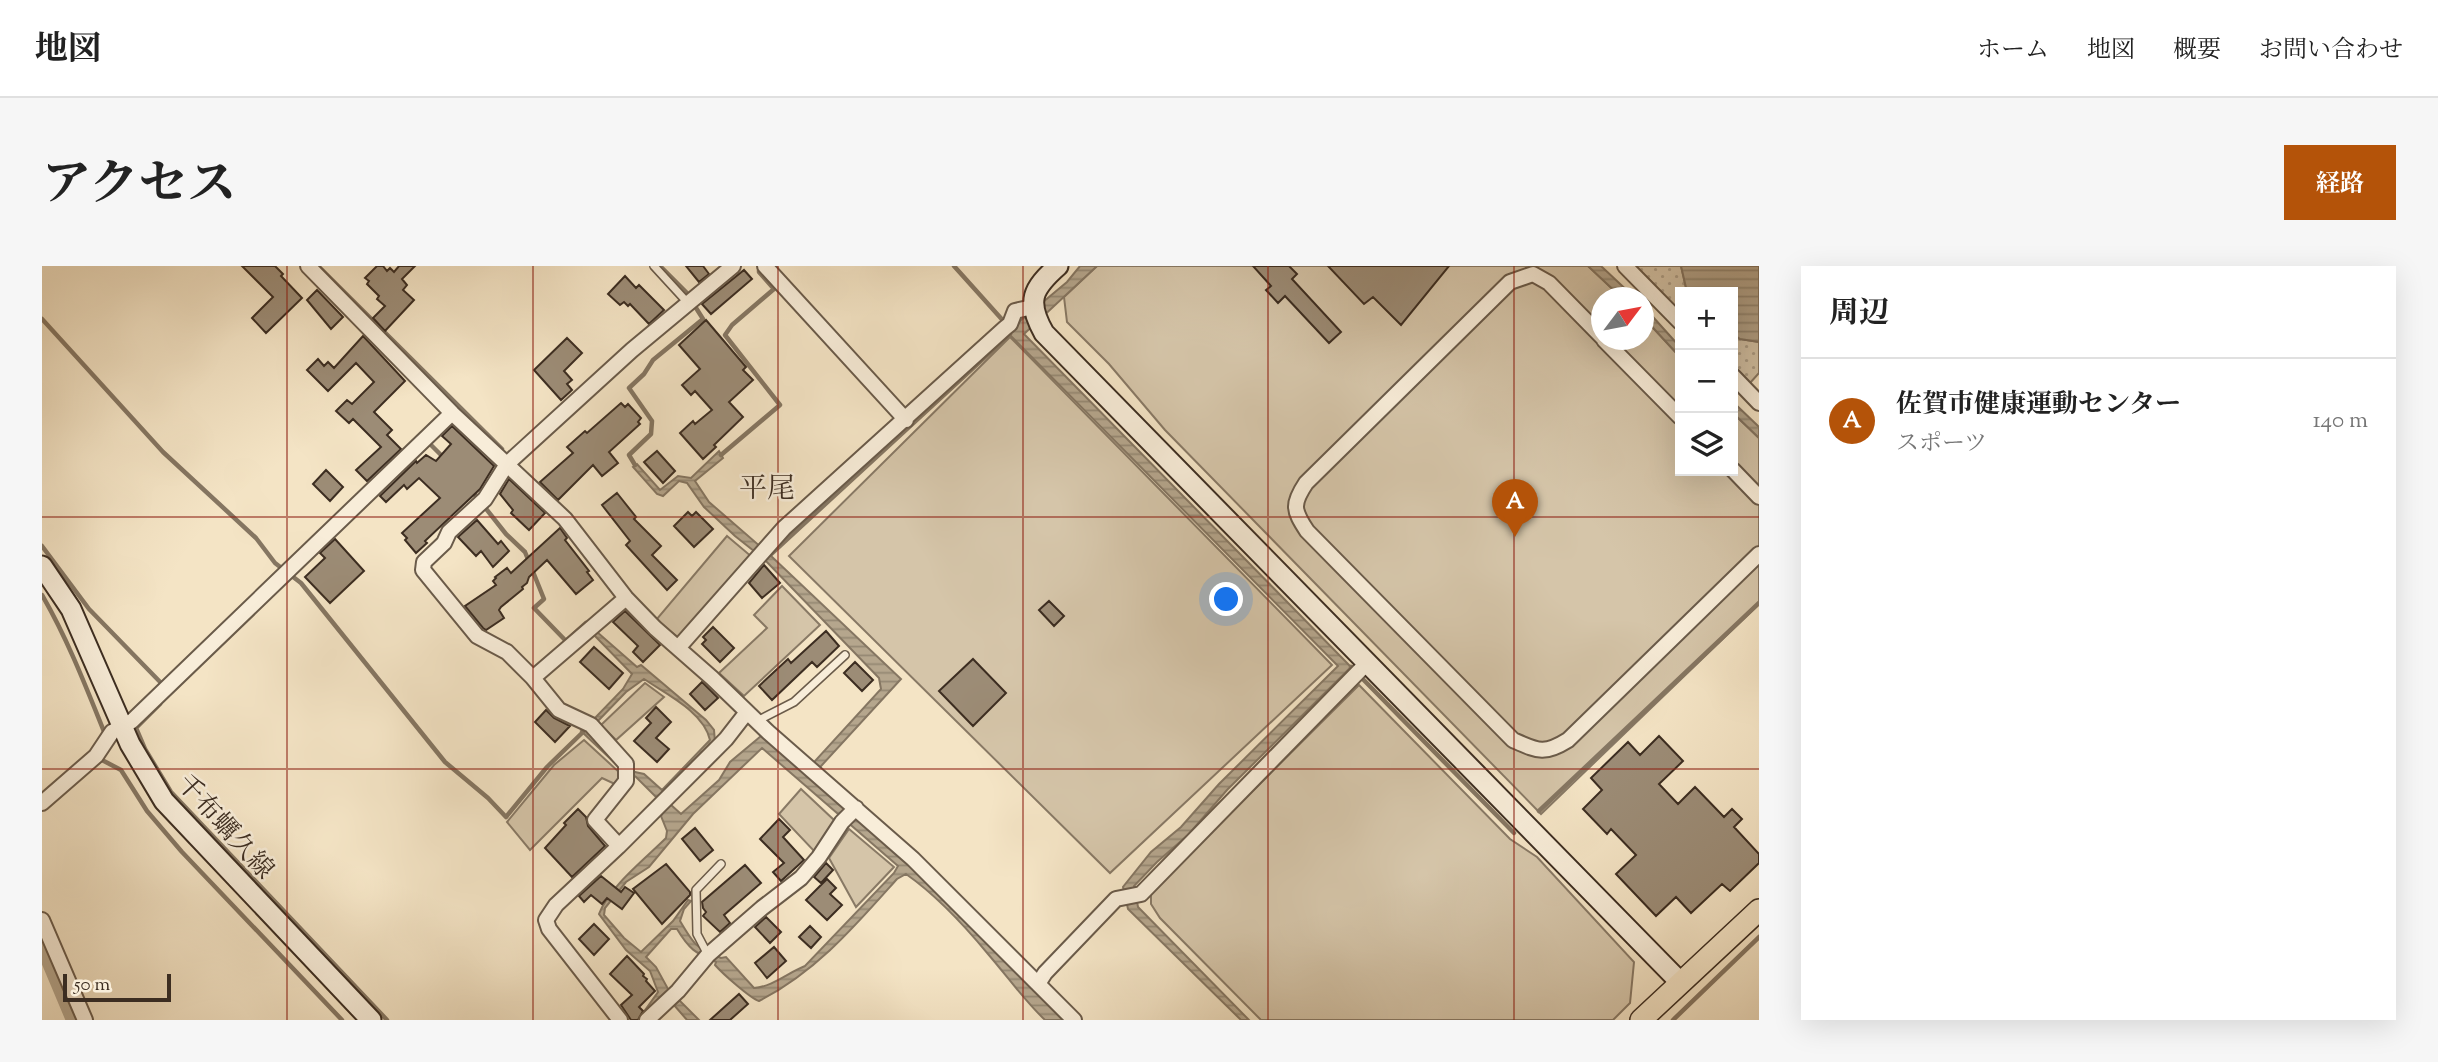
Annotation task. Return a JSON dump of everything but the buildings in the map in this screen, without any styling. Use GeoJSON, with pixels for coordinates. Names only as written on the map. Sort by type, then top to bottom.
{"type":"FeatureCollection","features":[{"type":"Feature","properties":{"kind":"main road"},"geometry":{"type":"LineString","coordinates":[[1641,1020],[1759,910]]}},
{"type":"Feature","properties":{"kind":"street"},"geometry":{"type":"LineString","coordinates":[[308,266],[452,413],[565,519],[626,598],[752,717],[943,887],[1074,1020]]}},
{"type":"Feature","properties":{"kind":"street"},"geometry":{"type":"LineString","coordinates":[[619,846],[595,820],[626,781],[626,769],[591,725],[559,710],[507,652],[477,636],[423,570],[424,562],[444,543],[449,532],[481,503],[507,464],[632,350],[733,266]]}},
{"type":"Feature","properties":{"kind":"street"},"geometry":{"type":"LineString","coordinates":[[765,266],[906,419]]}},
{"type":"Feature","properties":{"kind":"street"},"geometry":{"type":"LineString","coordinates":[[1058,266],[1035,288],[1033,307],[1041,328],[1361,670],[1680,982]]}},
{"type":"Feature","properties":{"kind":"street"},"geometry":{"type":"LineString","coordinates":[[1625,266],[1675,317]]}},
{"type":"Feature","properties":{"kind":"street"},"geometry":{"type":"LineString","coordinates":[[1591,326],[1549,283],[1533,274],[1510,282],[1307,483],[1296,498],[1297,516],[1307,531],[1513,740],[1531,748],[1550,751],[1568,740],[1759,554]]}},
{"type":"Feature","properties":{"kind":"street"},"geometry":{"type":"LineString","coordinates":[[677,648],[784,528],[1008,326],[1015,311],[1033,307]]}},
{"type":"Feature","properties":{"kind":"street"},"geometry":{"type":"LineString","coordinates":[[1615,350],[1676,413]]}},
{"type":"Feature","properties":{"kind":"street"},"geometry":{"type":"LineString","coordinates":[[1738,381],[1759,403]]}},
{"type":"Feature","properties":{"kind":"street"},"geometry":{"type":"LineString","coordinates":[[42,803],[97,754],[112,733],[132,721],[167,688],[452,413]]}},
{"type":"Feature","properties":{"kind":"street"},"geometry":{"type":"LineString","coordinates":[[1738,475],[1759,497]]}},
{"type":"Feature","properties":{"kind":"street","name":"千布蠣久線"},"geometry":{"type":"LineString","coordinates":[[42,566],[71,609],[130,744],[164,801],[371,1020]]}},
{"type":"Feature","properties":{"kind":"street"},"geometry":{"type":"LineString","coordinates":[[533,678],[626,598]]}},
{"type":"Feature","properties":{"kind":"street"},"geometry":{"type":"LineString","coordinates":[[1038,984],[1045,973],[1116,899],[1138,895],[1361,670]]}},
{"type":"Feature","properties":{"kind":"street"},"geometry":{"type":"LineString","coordinates":[[620,1020],[549,929],[546,920],[556,905],[726,739],[752,717]]}},
{"type":"Feature","properties":{"kind":"street"},"geometry":{"type":"LineString","coordinates":[[647,1020],[678,991],[708,953],[801,878],[819,857],[842,822],[856,808]]}},
{"type":"Feature","properties":{"kind":"street"},"geometry":{"type":"LineString","coordinates":[[42,920],[85,1020]]}},
{"type":"Feature","properties":{"kind":"lane"},"geometry":{"type":"LineString","coordinates":[[654,266],[692,300]]}},
{"type":"Feature","properties":{"kind":"lane"},"geometry":{"type":"LineString","coordinates":[[752,717],[794,702],[845,655]]}},
{"type":"Feature","properties":{"kind":"lane"},"geometry":{"type":"LineString","coordinates":[[708,953],[697,934],[696,890],[721,864]]}},
{"type":"Feature","properties":{"kind":"shaded area"},"geometry":{"type":"Polygon","coordinates":[[[1080,266],[1097,266],[1024,334],[1351,667],[1227,790],[1188,835],[1134,886],[1138,907],[1249,1020],[1241,1020],[1128,909],[1123,887],[1151,852],[1181,827],[1219,784],[1338,666],[1007,332],[1067,282],[1080,266]]]}},
{"type":"Feature","properties":{"kind":"shaded area"},"geometry":{"type":"Polygon","coordinates":[[[1097,266],[1588,266],[1610,287],[1591,287],[1591,350],[1654,350],[1654,329],[1675,352],[1675,476],[1738,476],[1738,418],[1759,438],[1759,604],[1541,814],[1165,430],[1109,364],[1067,322],[1064,297],[1097,266]]]}},
{"type":"Feature","properties":{"kind":"shaded area"},"geometry":{"type":"Polygon","coordinates":[[[1588,266],[1601,266],[1623,287],[1610,287],[1588,266]]]}},
{"type":"Feature","properties":{"kind":"shaded area"},"geometry":{"type":"Polygon","coordinates":[[[1636,266],[1681,266],[1686,287],[1675,287],[1675,306],[1636,266]]]}},
{"type":"Feature","properties":{"kind":"shaded area"},"geometry":{"type":"Polygon","coordinates":[[[1681,266],[1759,266],[1759,342],[1738,338],[1738,287],[1686,287],[1681,266]]]}},
{"type":"Feature","properties":{"kind":"shaded area"},"geometry":{"type":"Polygon","coordinates":[[[1654,318],[1675,341],[1675,352],[1654,329],[1654,318]]]}},
{"type":"Feature","properties":{"kind":"shaded area"},"geometry":{"type":"Polygon","coordinates":[[[1010,337],[1332,665],[1110,873],[789,556],[1010,337]]]}},
{"type":"Feature","properties":{"kind":"shaded area"},"geometry":{"type":"Polygon","coordinates":[[[1738,338],[1759,342],[1759,373],[1750,383],[1738,370],[1738,338]]]}},
{"type":"Feature","properties":{"kind":"shaded area"},"geometry":{"type":"Polygon","coordinates":[[[1738,407],[1759,427],[1759,438],[1738,418],[1738,407]]]}},
{"type":"Feature","properties":{"kind":"shaded area"},"geometry":{"type":"Polygon","coordinates":[[[719,451],[723,458],[695,481],[709,502],[770,555],[901,679],[811,777],[929,880],[1064,1020],[1045,1020],[959,921],[906,874],[897,879],[850,931],[817,962],[759,1001],[730,980],[715,965],[716,962],[693,950],[677,929],[671,929],[646,957],[656,967],[668,989],[699,1020],[687,1020],[674,1005],[638,1020],[658,992],[650,971],[626,950],[599,914],[619,884],[666,838],[667,831],[661,816],[666,807],[636,777],[616,764],[581,731],[585,728],[614,759],[635,772],[644,774],[662,790],[710,740],[692,712],[644,679],[626,692],[596,723],[593,720],[623,689],[632,674],[593,634],[596,631],[637,667],[641,665],[706,720],[714,730],[715,742],[670,804],[681,814],[719,780],[730,762],[761,736],[805,772],[881,689],[879,678],[764,559],[704,507],[687,483],[679,481],[663,496],[657,494],[633,467],[637,464],[660,490],[678,476],[691,478],[719,451]],[[762,748],[693,814],[649,867],[626,882],[605,908],[604,915],[624,938],[641,952],[673,921],[688,900],[691,901],[684,909],[680,921],[692,940],[706,951],[721,958],[726,957],[754,988],[761,987],[805,966],[898,866],[762,748]]]}},
{"type":"Feature","properties":{"kind":"shaded area"},"geometry":{"type":"Polygon","coordinates":[[[727,536],[752,557],[680,639],[656,620],[727,536]]]}},
{"type":"Feature","properties":{"kind":"shaded area"},"geometry":{"type":"Polygon","coordinates":[[[782,586],[820,625],[744,696],[719,673],[767,628],[754,615],[782,586]]]}},
{"type":"Feature","properties":{"kind":"shaded area"},"geometry":{"type":"Polygon","coordinates":[[[645,683],[664,697],[616,740],[601,725],[645,683]]]}},
{"type":"Feature","properties":{"kind":"shaded area"},"geometry":{"type":"Polygon","coordinates":[[[1359,685],[1510,839],[1537,857],[1634,962],[1630,1003],[1613,1020],[1261,1020],[1160,918],[1151,904],[1151,892],[1359,685]]]}},
{"type":"Feature","properties":{"kind":"shaded area"},"geometry":{"type":"Polygon","coordinates":[[[584,740],[620,773],[617,785],[602,778],[530,850],[507,822],[554,765],[584,740]]]}},
{"type":"Feature","properties":{"kind":"shaded area"},"geometry":{"type":"Polygon","coordinates":[[[801,789],[835,821],[814,851],[779,814],[801,789]]]}},
{"type":"Feature","properties":{"kind":"shaded area"},"geometry":{"type":"Polygon","coordinates":[[[849,829],[894,867],[856,907],[829,858],[849,829]]]}},
{"type":"Feature","properties":{"kind":"waterway"},"geometry":{"type":"LineString","coordinates":[[318,266],[502,449]]}},
{"type":"Feature","properties":{"kind":"waterway"},"geometry":{"type":"LineString","coordinates":[[635,465],[629,455],[651,434],[652,421],[629,388],[644,374],[653,360],[703,319],[686,292],[660,266]]}},
{"type":"Feature","properties":{"kind":"waterway"},"geometry":{"type":"LineString","coordinates":[[721,455],[780,405],[725,335],[732,325],[774,289],[759,272],[759,266]]}},
{"type":"Feature","properties":{"kind":"waterway"},"geometry":{"type":"LineString","coordinates":[[954,266],[1007,325]]}},
{"type":"Feature","properties":{"kind":"waterway"},"geometry":{"type":"LineString","coordinates":[[42,319],[163,452],[256,538],[275,563],[301,583],[445,762],[506,817],[547,767],[583,732]]}},
{"type":"Feature","properties":{"kind":"waterway"},"geometry":{"type":"LineString","coordinates":[[770,555],[1010,334]]}},
{"type":"Feature","properties":{"kind":"waterway"},"geometry":{"type":"LineString","coordinates":[[428,442],[444,458]]}},
{"type":"Feature","properties":{"kind":"waterway"},"geometry":{"type":"LineString","coordinates":[[472,491],[506,534],[525,552],[544,599],[534,608],[566,641],[586,623]]}},
{"type":"Feature","properties":{"kind":"waterway"},"geometry":{"type":"LineString","coordinates":[[42,546],[89,609],[165,687]]}},
{"type":"Feature","properties":{"kind":"waterway"},"geometry":{"type":"LineString","coordinates":[[42,595],[84,681],[105,734]]}},
{"type":"Feature","properties":{"kind":"waterway"},"geometry":{"type":"LineString","coordinates":[[1539,811],[1759,603]]}},
{"type":"Feature","properties":{"kind":"waterway"},"geometry":{"type":"LineString","coordinates":[[1351,667],[1514,833]]}},
{"type":"Feature","properties":{"kind":"waterway"},"geometry":{"type":"LineString","coordinates":[[160,704],[136,728],[145,749],[171,792],[387,1020]]}},
{"type":"Feature","properties":{"kind":"waterway"},"geometry":{"type":"LineString","coordinates":[[99,756],[121,770],[147,811],[182,852],[342,1020]]}},
{"type":"Feature","properties":{"kind":"waterway"},"geometry":{"type":"LineString","coordinates":[[1673,1020],[1759,937]]}},
{"type":"Feature","properties":{"kind":"waterway"},"geometry":{"type":"LineString","coordinates":[[42,944],[74,1020]]}},
{"type":"Feature","properties":{"kind":"place","name":"佐賀市健康運動センター"},"geometry":{"type":"Point","coordinates":[1515,537]}},
{"type":"Feature","properties":{"kind":"district","name":"平尾"},"geometry":{"type":"Point","coordinates":[767,487]}}]}
